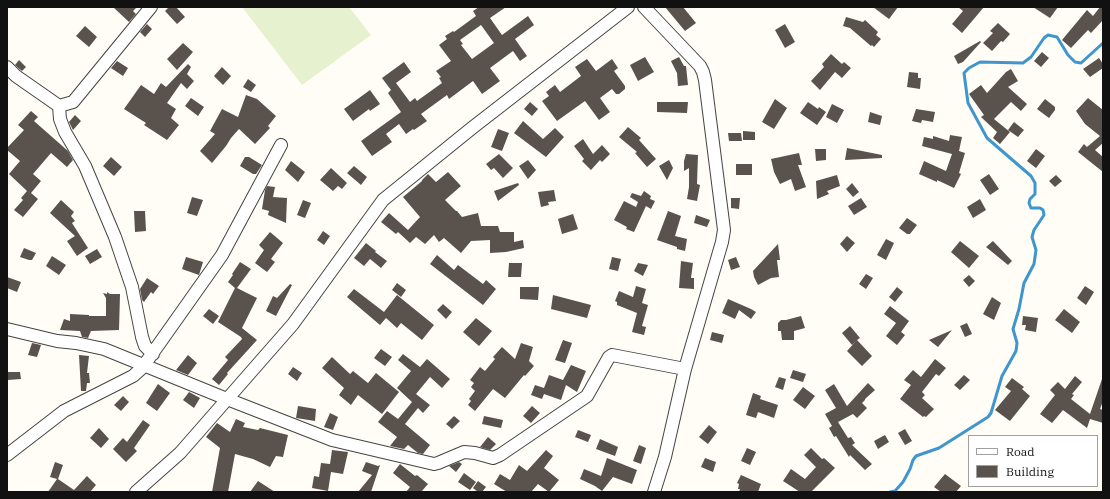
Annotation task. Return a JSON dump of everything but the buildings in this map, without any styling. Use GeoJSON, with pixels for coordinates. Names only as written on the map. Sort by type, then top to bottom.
{"type":"FeatureCollection","features":[{"type":"Feature","properties":{"kind":"street"},"geometry":{"type":"LineString","coordinates":[[58,106],[73,102],[151,7]]}},
{"type":"Feature","properties":{"kind":"street"},"geometry":{"type":"LineString","coordinates":[[136,492],[180,453],[298,318],[383,200],[472,128],[628,7]]}},
{"type":"Feature","properties":{"kind":"street"},"geometry":{"type":"LineString","coordinates":[[644,7],[700,66],[705,80],[724,230],[722,242],[685,369],[665,457],[654,492]]}},
{"type":"Feature","properties":{"kind":"street"},"geometry":{"type":"LineString","coordinates":[[7,67],[16,76],[58,106],[60,119],[65,132],[85,166],[115,237],[132,287],[142,337],[145,346],[153,354]]}},
{"type":"Feature","properties":{"kind":"street"},"geometry":{"type":"LineString","coordinates":[[7,455],[64,411],[133,376],[145,365],[222,254],[281,145]]}},
{"type":"Feature","properties":{"kind":"street"},"geometry":{"type":"LineString","coordinates":[[7,329],[57,341],[76,343],[104,349],[332,440],[434,464],[438,464],[464,452],[475,453],[493,458],[500,456],[586,396],[609,357],[612,355],[685,369]]}},
{"type":"Feature","properties":{"kind":"green space"},"geometry":{"type":"Polygon","coordinates":[[[242,7],[349,7],[371,35],[302,85],[242,7]]]}},
{"type":"Feature","properties":{"kind":"waterway"},"geometry":{"type":"LineString","coordinates":[[890,492],[895,491],[903,482],[916,456],[939,448],[988,417],[991,413],[1002,376],[1016,351],[1017,343],[1013,329],[1024,283],[1034,264],[1036,250],[1032,237],[1034,230],[1044,215],[1043,210],[1040,208],[1031,208],[1029,203],[1030,199],[1035,194],[1035,183],[1031,176],[987,138],[968,103],[964,73],[969,68],[980,62],[1023,63],[1031,57],[1044,38],[1048,35],[1057,37],[1068,55],[1075,62],[1081,63],[1103,43]]}}]}
